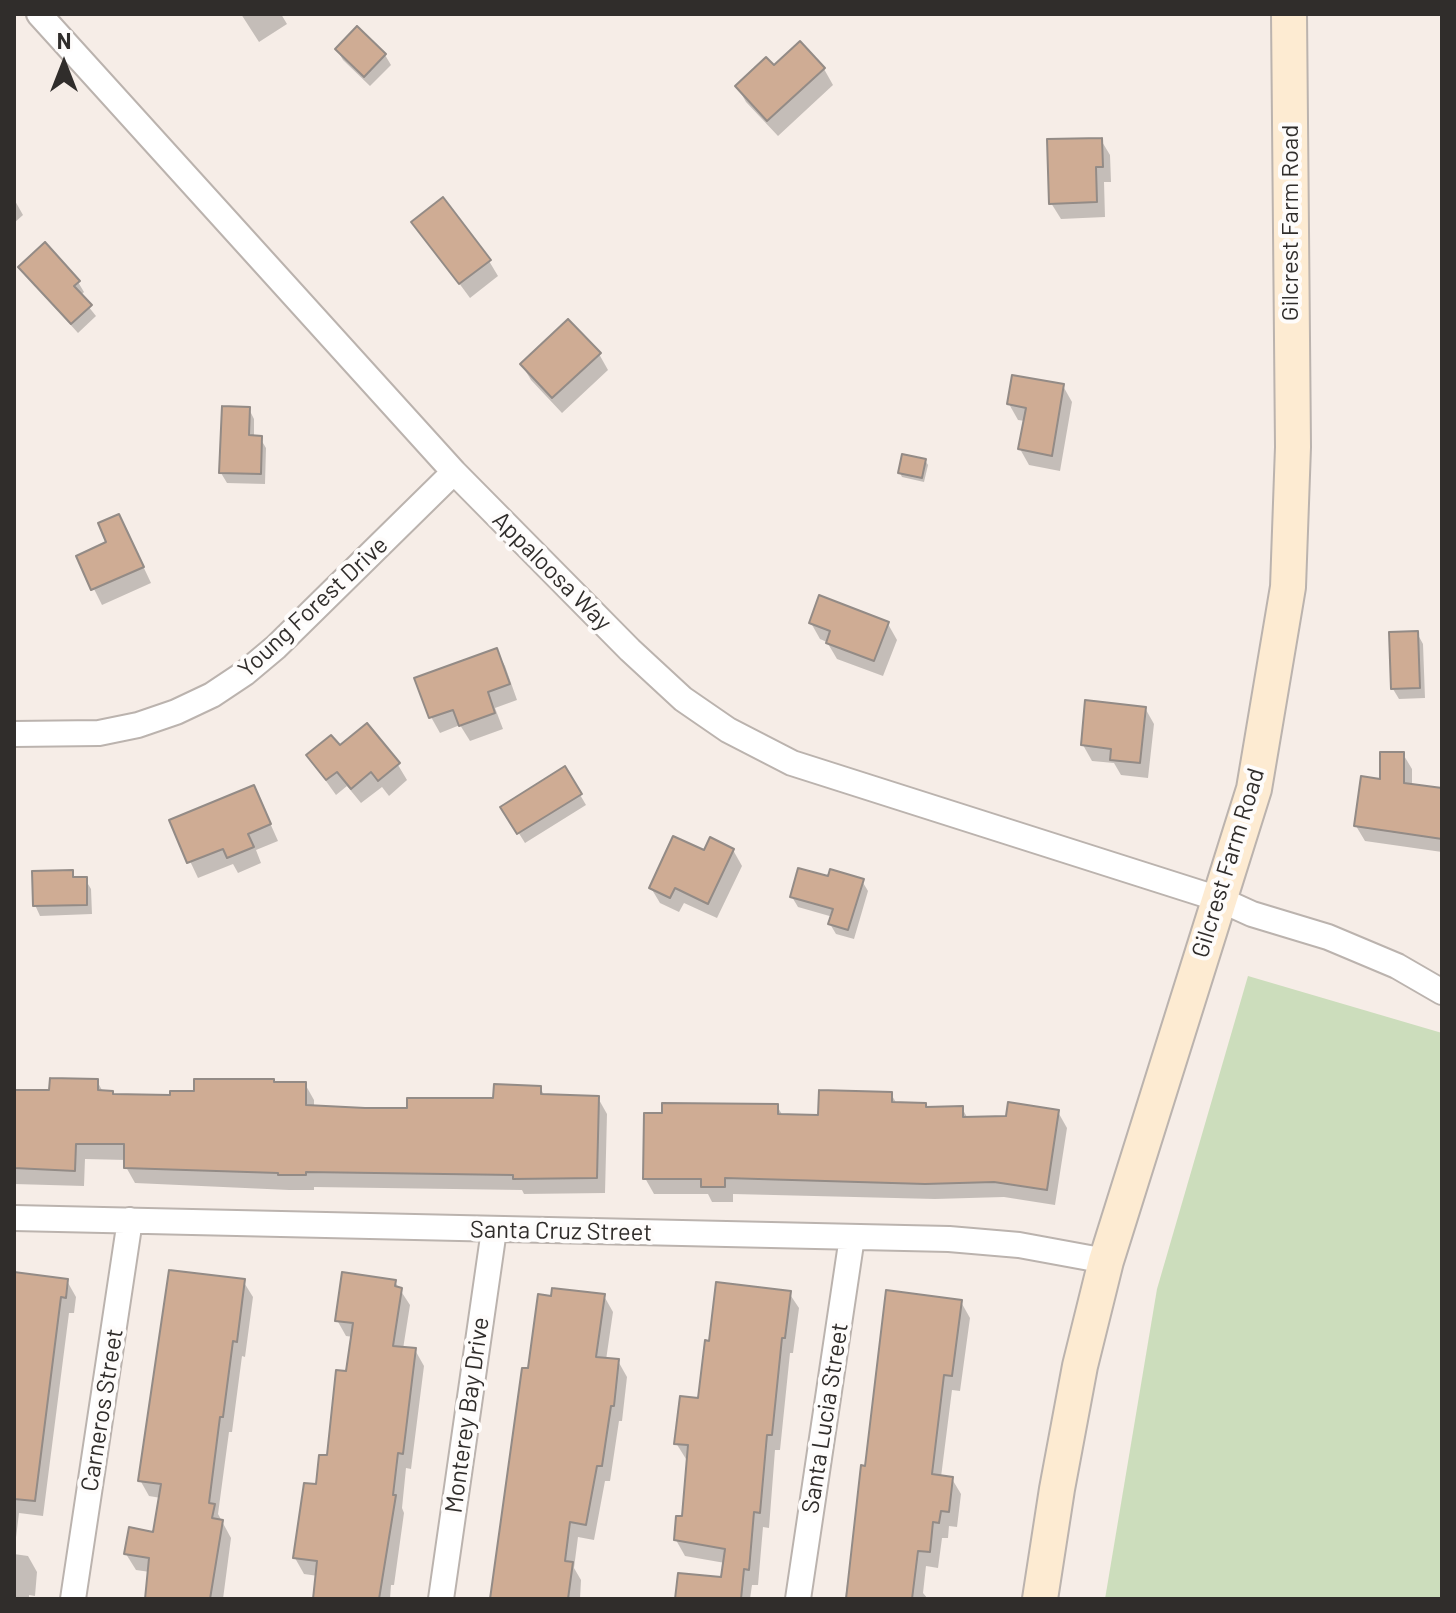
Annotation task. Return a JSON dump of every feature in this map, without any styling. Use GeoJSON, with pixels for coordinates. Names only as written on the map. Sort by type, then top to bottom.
{"type":"FeatureCollection","features":[{"type":"Feature","properties":{"kind":"main road","name":"Gilcrest Farm Road"},"geometry":{"type":"LineString","coordinates":[[1040,1599],[1080,1366],[1106,1261],[1254,789],[1288,587],[1293,447],[1289,14]]}},
{"type":"Feature","properties":{"kind":"street","name":"Appaloosa Way"},"geometry":{"type":"LineString","coordinates":[[39,14],[454,472],[656,676],[705,715],[760,748],[807,768],[1219,899],[1252,914],[1328,937],[1397,966],[1442,992]]}},
{"type":"Feature","properties":{"kind":"street","name":"Young Forest Drive"},"geometry":{"type":"LineString","coordinates":[[14,734],[99,733],[138,725],[212,695],[276,647],[454,472]]}},
{"type":"Feature","properties":{"kind":"street","name":"Santa Cruz Street"},"geometry":{"type":"LineString","coordinates":[[14,1218],[949,1239],[1019,1245],[1106,1261]]}},
{"type":"Feature","properties":{"kind":"street","name":"Carneros Street"},"geometry":{"type":"LineString","coordinates":[[73,1599],[130,1220]]}},
{"type":"Feature","properties":{"kind":"street","name":"Monterey Bay Drive"},"geometry":{"type":"LineString","coordinates":[[441,1599],[494,1230]]}},
{"type":"Feature","properties":{"kind":"street","name":"Santa Lucia Street"},"geometry":{"type":"LineString","coordinates":[[798,1599],[852,1237]]}},
{"type":"Feature","properties":{"kind":"green space"},"geometry":{"type":"Polygon","coordinates":[[[1248,976],[1442,1033],[1442,1599],[1105,1599],[1157,1289],[1248,976]]]}},
{"type":"Feature","properties":{"kind":"building"},"geometry":{"type":"Polygon","coordinates":[[[357,26],[386,54],[364,77],[335,49],[357,26]]]}},
{"type":"Feature","properties":{"kind":"building"},"geometry":{"type":"Polygon","coordinates":[[[800,41],[825,68],[767,121],[735,86],[766,57],[774,65],[800,41]]]}},
{"type":"Feature","properties":{"kind":"building"},"geometry":{"type":"Polygon","coordinates":[[[1102,138],[1103,167],[1096,167],[1097,202],[1049,204],[1047,139],[1102,138]]]}},
{"type":"Feature","properties":{"kind":"building"},"geometry":{"type":"Polygon","coordinates":[[[443,197],[491,260],[459,284],[411,222],[443,197]]]}},
{"type":"Feature","properties":{"kind":"building"},"geometry":{"type":"Polygon","coordinates":[[[45,242],[80,281],[74,286],[92,305],[71,324],[18,267],[45,242]]]}},
{"type":"Feature","properties":{"kind":"building"},"geometry":{"type":"Polygon","coordinates":[[[568,319],[601,353],[552,398],[520,364],[568,319]]]}},
{"type":"Feature","properties":{"kind":"building"},"geometry":{"type":"Polygon","coordinates":[[[1012,375],[1064,384],[1052,456],[1018,449],[1026,408],[1007,404],[1012,375]]]}},
{"type":"Feature","properties":{"kind":"building"},"geometry":{"type":"Polygon","coordinates":[[[222,406],[250,407],[249,435],[262,436],[261,474],[219,473],[222,406]]]}},
{"type":"Feature","properties":{"kind":"building"},"geometry":{"type":"Polygon","coordinates":[[[902,454],[926,459],[922,478],[898,473],[902,454]]]}},
{"type":"Feature","properties":{"kind":"building"},"geometry":{"type":"Polygon","coordinates":[[[119,514],[144,567],[91,590],[76,556],[106,542],[98,523],[119,514]]]}},
{"type":"Feature","properties":{"kind":"building"},"geometry":{"type":"Polygon","coordinates":[[[819,595],[889,622],[874,661],[826,643],[830,631],[809,623],[819,595]]]}},
{"type":"Feature","properties":{"kind":"building"},"geometry":{"type":"Polygon","coordinates":[[[1418,631],[1420,688],[1391,689],[1389,632],[1418,631]]]}},
{"type":"Feature","properties":{"kind":"building"},"geometry":{"type":"Polygon","coordinates":[[[497,648],[510,684],[488,692],[495,713],[459,726],[453,710],[429,718],[414,678],[497,648]]]}},
{"type":"Feature","properties":{"kind":"building"},"geometry":{"type":"Polygon","coordinates":[[[1085,700],[1146,707],[1140,763],[1110,760],[1111,749],[1081,745],[1085,700]]]}},
{"type":"Feature","properties":{"kind":"building"},"geometry":{"type":"Polygon","coordinates":[[[367,723],[400,763],[378,781],[371,772],[351,789],[337,772],[326,780],[306,755],[331,735],[340,745],[367,723]]]}},
{"type":"Feature","properties":{"kind":"building"},"geometry":{"type":"Polygon","coordinates":[[[1380,752],[1404,752],[1404,783],[1442,788],[1442,839],[1354,826],[1361,776],[1380,779],[1380,752]]]}},
{"type":"Feature","properties":{"kind":"building"},"geometry":{"type":"Polygon","coordinates":[[[565,766],[582,794],[517,834],[500,807],[565,766]]]}},
{"type":"Feature","properties":{"kind":"building"},"geometry":{"type":"Polygon","coordinates":[[[254,785],[271,824],[248,834],[254,847],[227,858],[223,849],[187,863],[169,820],[254,785]]]}},
{"type":"Feature","properties":{"kind":"building"},"geometry":{"type":"Polygon","coordinates":[[[673,836],[704,850],[710,837],[734,849],[708,904],[675,888],[670,898],[649,888],[673,836]]]}},
{"type":"Feature","properties":{"kind":"building"},"geometry":{"type":"Polygon","coordinates":[[[798,868],[828,876],[830,869],[864,879],[848,930],[828,924],[833,909],[790,897],[798,868]]]}},
{"type":"Feature","properties":{"kind":"building"},"geometry":{"type":"Polygon","coordinates":[[[73,870],[73,877],[87,877],[87,905],[33,906],[32,871],[73,870]]]}},
{"type":"Feature","properties":{"kind":"building"},"geometry":{"type":"Polygon","coordinates":[[[50,1078],[98,1079],[98,1090],[113,1091],[113,1094],[170,1095],[170,1091],[194,1091],[194,1079],[306,1082],[306,1105],[365,1108],[407,1108],[407,1098],[493,1098],[494,1084],[541,1086],[541,1094],[599,1096],[597,1178],[513,1179],[513,1175],[306,1172],[306,1175],[278,1175],[124,1168],[124,1144],[76,1144],[75,1171],[14,1168],[14,1090],[49,1090],[50,1078]]]}},
{"type":"Feature","properties":{"kind":"building"},"geometry":{"type":"Polygon","coordinates":[[[819,1090],[892,1092],[892,1102],[926,1103],[926,1107],[963,1106],[963,1117],[1006,1116],[1008,1102],[1059,1110],[1047,1190],[994,1182],[925,1184],[725,1178],[725,1187],[701,1187],[701,1179],[643,1179],[644,1113],[662,1113],[662,1103],[778,1104],[778,1114],[818,1115],[819,1090]]]}},
{"type":"Feature","properties":{"kind":"building"},"geometry":{"type":"Polygon","coordinates":[[[169,1270],[245,1279],[237,1342],[233,1341],[223,1417],[220,1417],[209,1503],[215,1504],[212,1518],[223,1520],[210,1599],[145,1599],[149,1558],[124,1554],[129,1527],[153,1532],[161,1484],[138,1481],[169,1270]]]}},
{"type":"Feature","properties":{"kind":"building"},"geometry":{"type":"Polygon","coordinates":[[[14,1272],[68,1279],[66,1298],[61,1297],[35,1501],[14,1499],[14,1272]]]}},
{"type":"Feature","properties":{"kind":"building"},"geometry":{"type":"Polygon","coordinates":[[[342,1272],[396,1280],[395,1286],[402,1288],[393,1346],[416,1348],[403,1454],[398,1453],[393,1495],[396,1495],[379,1599],[313,1599],[317,1561],[293,1558],[304,1483],[316,1484],[319,1455],[327,1455],[336,1370],[346,1371],[353,1323],[335,1321],[342,1272]]]}},
{"type":"Feature","properties":{"kind":"building"},"geometry":{"type":"Polygon","coordinates":[[[716,1282],[791,1291],[785,1338],[782,1338],[772,1435],[767,1435],[760,1513],[754,1512],[749,1570],[744,1569],[741,1599],[675,1599],[678,1573],[721,1577],[725,1549],[674,1540],[676,1516],[682,1516],[688,1445],[674,1444],[680,1396],[698,1398],[716,1282]]]}},
{"type":"Feature","properties":{"kind":"building"},"geometry":{"type":"Polygon","coordinates":[[[552,1288],[605,1294],[596,1357],[619,1359],[614,1406],[611,1406],[602,1466],[597,1466],[586,1525],[570,1522],[565,1561],[573,1562],[568,1599],[490,1599],[522,1368],[528,1368],[538,1294],[551,1296],[552,1288]]]}},
{"type":"Feature","properties":{"kind":"building"},"geometry":{"type":"Polygon","coordinates":[[[886,1290],[962,1300],[952,1376],[944,1375],[932,1474],[953,1477],[949,1512],[941,1511],[939,1523],[933,1522],[930,1552],[918,1551],[912,1599],[846,1599],[861,1465],[865,1466],[886,1290]]]}}]}
